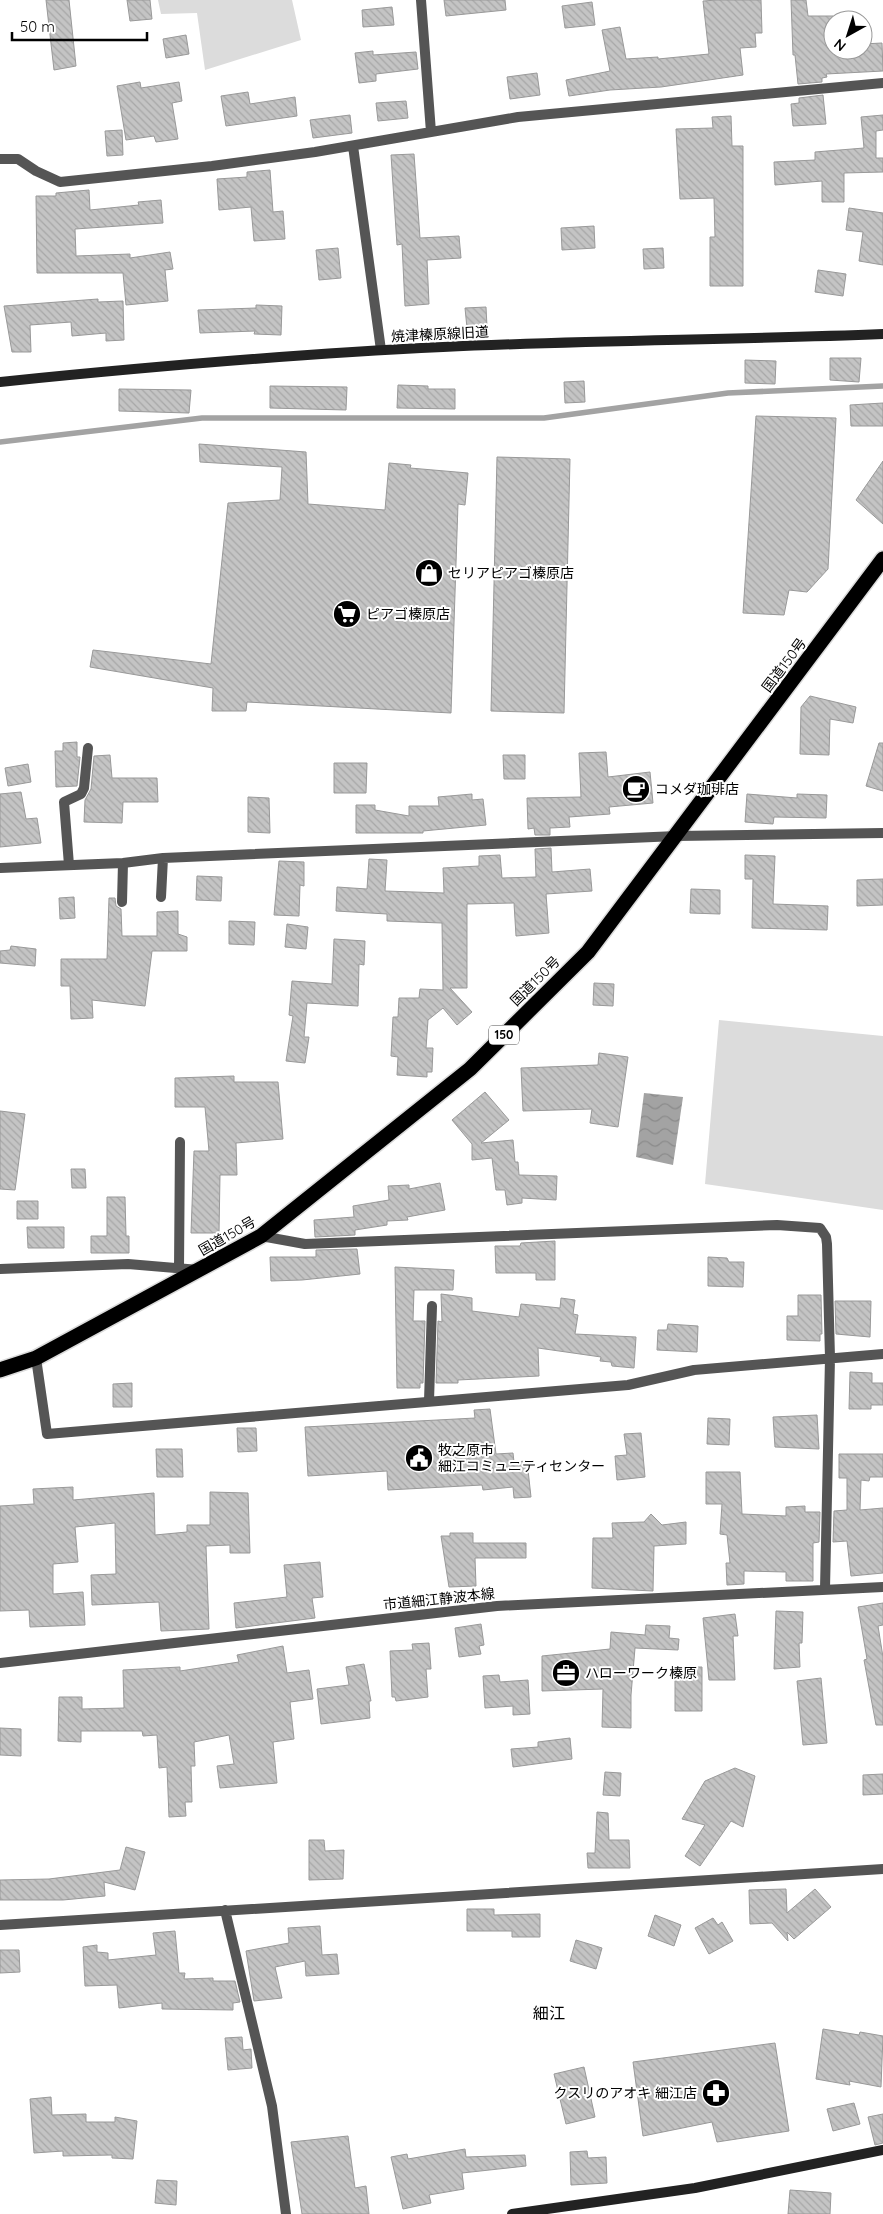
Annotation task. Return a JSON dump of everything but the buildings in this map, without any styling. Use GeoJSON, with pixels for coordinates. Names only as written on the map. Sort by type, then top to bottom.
{"type":"FeatureCollection","features":[{"type":"Feature","properties":{"kind":"highway","name":"国道150号"},"geometry":{"type":"LineString","coordinates":[[0,1370],[36,1358],[262,1236],[470,1069],[588,952],[883,560]]}},
{"type":"Feature","properties":{"kind":"street"},"geometry":{"type":"LineString","coordinates":[[421,0],[432,132]]}},
{"type":"Feature","properties":{"kind":"street"},"geometry":{"type":"LineString","coordinates":[[0,159],[18,159],[36,171],[60,182],[212,166],[353,146],[518,117],[883,83]]}},
{"type":"Feature","properties":{"kind":"street"},"geometry":{"type":"LineString","coordinates":[[353,146],[382,350]]}},
{"type":"Feature","properties":{"kind":"street","name":"焼津榛原線旧道"},"geometry":{"type":"LineString","coordinates":[[0,382],[258,358],[382,350],[548,343],[883,334]]}},
{"type":"Feature","properties":{"kind":"street"},"geometry":{"type":"LineString","coordinates":[[68,865],[64,802],[81,794],[84,788],[88,748]]}},
{"type":"Feature","properties":{"kind":"street"},"geometry":{"type":"LineString","coordinates":[[0,868],[123,863],[163,858],[677,836],[883,833]]}},
{"type":"Feature","properties":{"kind":"street"},"geometry":{"type":"LineString","coordinates":[[161,897],[163,858]]}},
{"type":"Feature","properties":{"kind":"street"},"geometry":{"type":"LineString","coordinates":[[122,902],[123,863]]}},
{"type":"Feature","properties":{"kind":"street"},"geometry":{"type":"LineString","coordinates":[[179,1268],[180,1142]]}},
{"type":"Feature","properties":{"kind":"street"},"geometry":{"type":"LineString","coordinates":[[262,1236],[305,1244],[777,1225],[815,1226],[822,1230],[827,1244],[830,1358],[825,1589]]}},
{"type":"Feature","properties":{"kind":"street"},"geometry":{"type":"LineString","coordinates":[[0,1269],[128,1264],[200,1270]]}},
{"type":"Feature","properties":{"kind":"street"},"geometry":{"type":"LineString","coordinates":[[429,1402],[432,1306]]}},
{"type":"Feature","properties":{"kind":"street"},"geometry":{"type":"LineString","coordinates":[[36,1358],[47,1434],[628,1385],[694,1370],[883,1354]]}},
{"type":"Feature","properties":{"kind":"street","name":"市道細江静波本線"},"geometry":{"type":"LineString","coordinates":[[0,1663],[498,1606],[883,1587]]}},
{"type":"Feature","properties":{"kind":"street"},"geometry":{"type":"LineString","coordinates":[[0,1925],[883,1869]]}},
{"type":"Feature","properties":{"kind":"street"},"geometry":{"type":"LineString","coordinates":[[225,1910],[272,2106],[286,2214]]}},
{"type":"Feature","properties":{"kind":"street"},"geometry":{"type":"LineString","coordinates":[[512,2214],[695,2188],[883,2150]]}},
{"type":"Feature","properties":{"kind":"shaded area"},"geometry":{"type":"Polygon","coordinates":[[[158,0],[292,0],[301,40],[205,70],[197,13],[161,14],[158,0]]]}},
{"type":"Feature","properties":{"kind":"shaded area"},"geometry":{"type":"Polygon","coordinates":[[[719,1020],[883,1036],[883,1210],[705,1184],[719,1020]]]}},
{"type":"Feature","properties":{"kind":"water"},"geometry":{"type":"Polygon","coordinates":[[[644,1093],[683,1097],[673,1165],[636,1157],[644,1093]]]}},
{"type":"Feature","properties":{"kind":"waterway"},"geometry":{"type":"LineString","coordinates":[[0,442],[202,418],[544,418],[728,393],[883,386]]}},
{"type":"Feature","properties":{"kind":"place","name":"セリアピアゴ榛原店"},"geometry":{"type":"Point","coordinates":[429,573]}},
{"type":"Feature","properties":{"kind":"place","name":"ピアゴ榛原店"},"geometry":{"type":"Point","coordinates":[347,614]}},
{"type":"Feature","properties":{"kind":"place","name":"コメダ珈琲店"},"geometry":{"type":"Point","coordinates":[636,789]}},
{"type":"Feature","properties":{"kind":"place","name":"牧之原市 細江コミュニティセンター"},"geometry":{"type":"Point","coordinates":[419,1458]}},
{"type":"Feature","properties":{"kind":"place","name":"ハローワーク榛原"},"geometry":{"type":"Point","coordinates":[566,1673]}},
{"type":"Feature","properties":{"kind":"place","name":"クスリのアオキ 細江店"},"geometry":{"type":"Point","coordinates":[716,2093]}},
{"type":"Feature","properties":{"kind":"district","name":"細江"},"geometry":{"type":"Point","coordinates":[549,2013]}}]}
